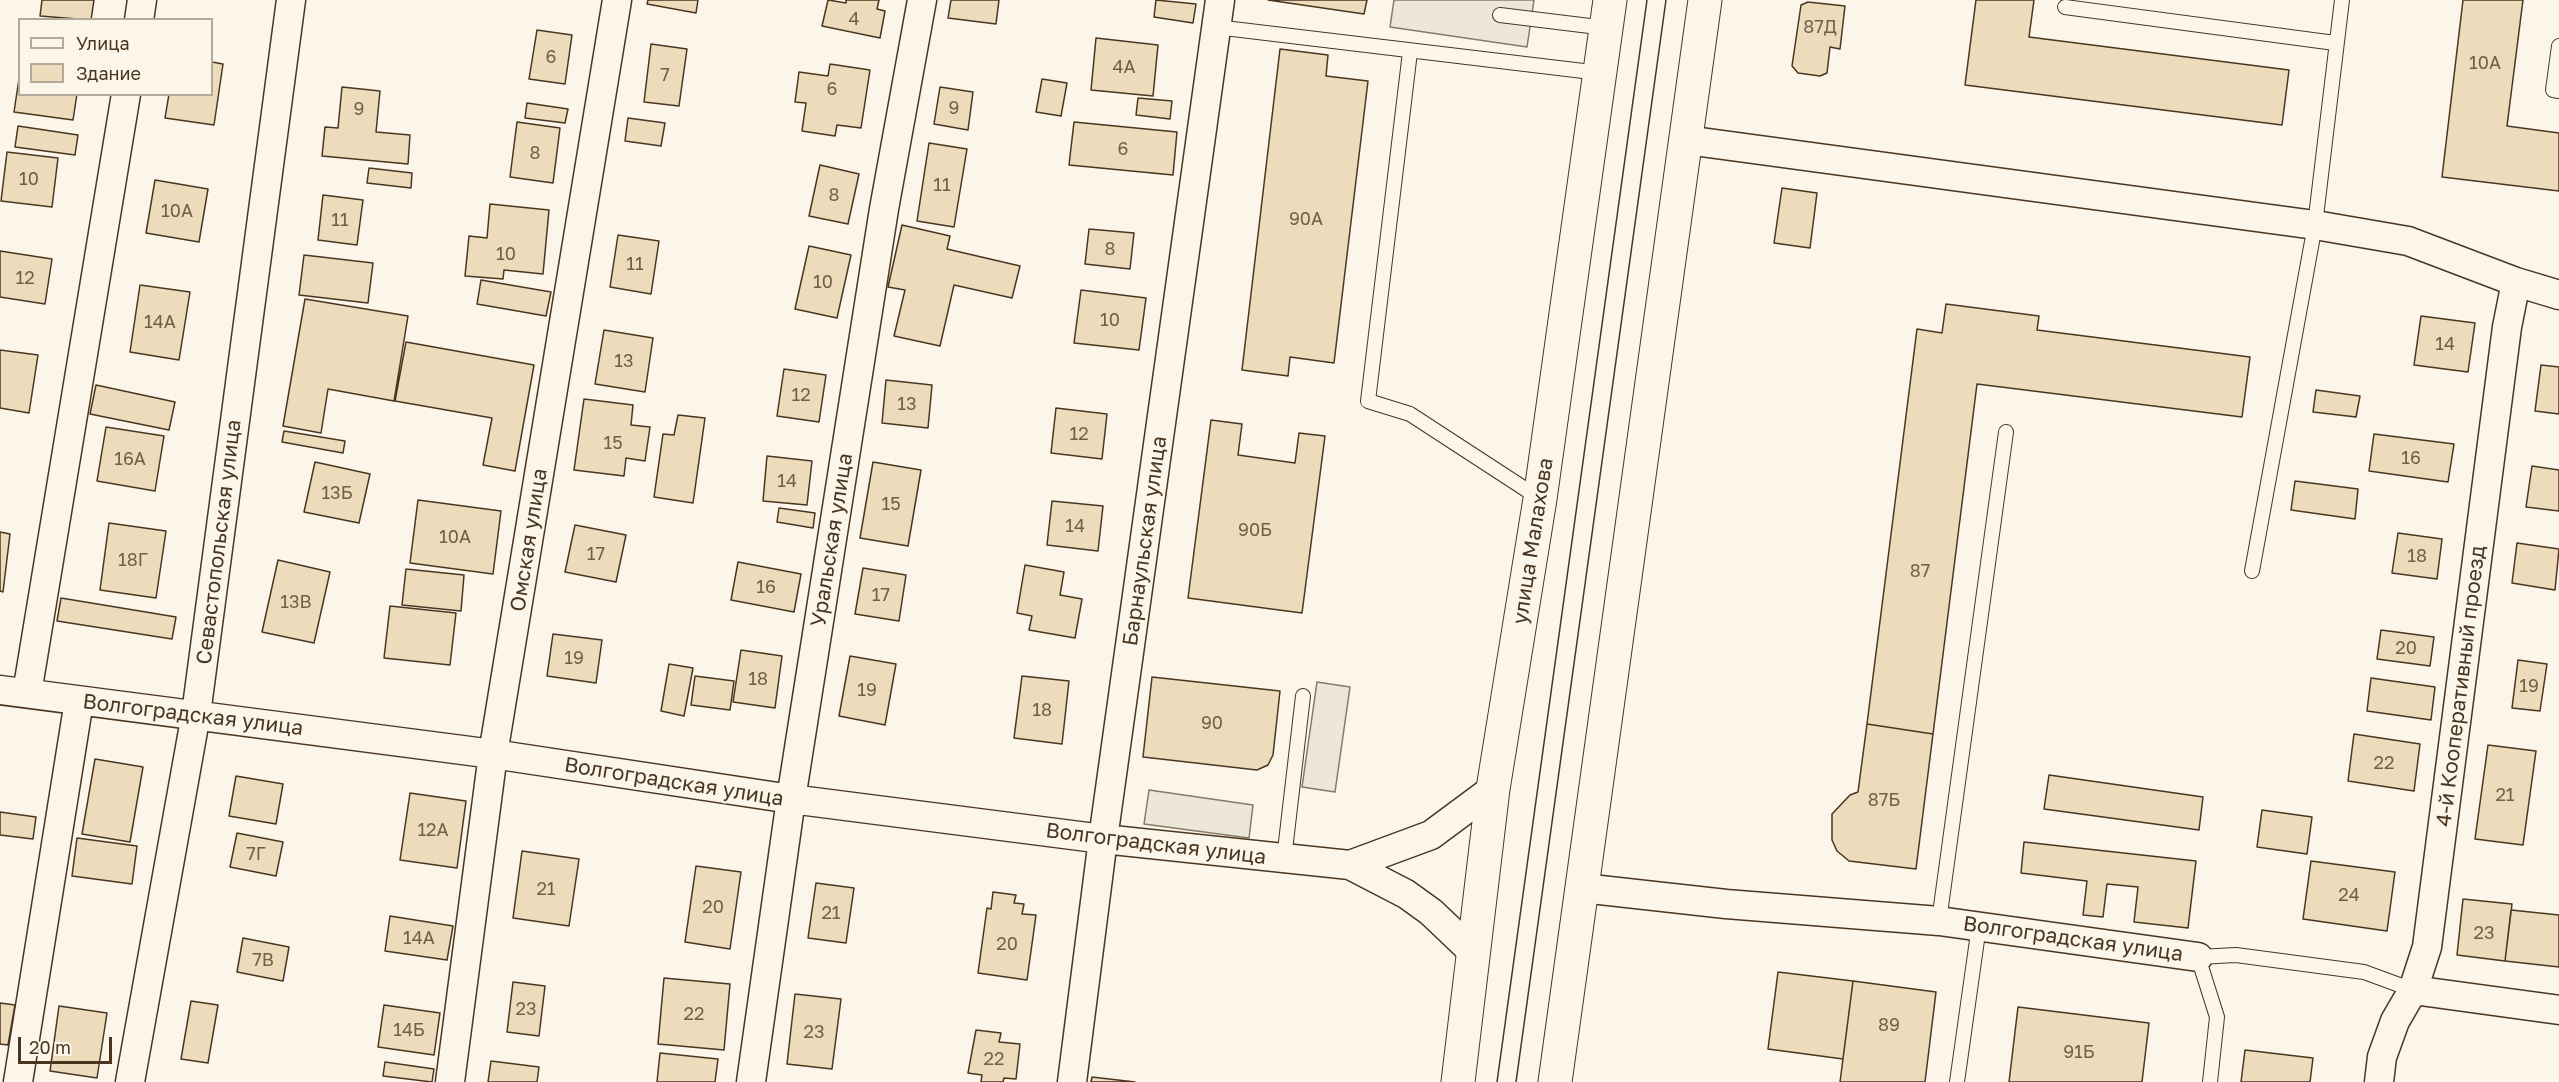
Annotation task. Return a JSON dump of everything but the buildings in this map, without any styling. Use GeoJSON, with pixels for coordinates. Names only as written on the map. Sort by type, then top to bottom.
{"type":"FeatureCollection","features":[{"type":"Feature","properties":{"kind":"main road"},"geometry":{"type":"LineString","coordinates":[[1555,1082],[1706,0]]}},
{"type":"Feature","properties":{"kind":"main road","name":"улица Малахова"},"geometry":{"type":"LineString","coordinates":[[1458,1082],[1493,789],[1540,498],[1608,14]]}},
{"type":"Feature","properties":{"kind":"street"},"geometry":{"type":"LineString","coordinates":[[139,18],[142,0]]}},
{"type":"Feature","properties":{"kind":"street","name":"Севастопольская улица"},"geometry":{"type":"LineString","coordinates":[[130,1082],[196,714],[291,0]]}},
{"type":"Feature","properties":{"kind":"street","name":"Омская улица"},"geometry":{"type":"LineString","coordinates":[[450,1082],[493,754],[617,0]]}},
{"type":"Feature","properties":{"kind":"street","name":"Уральская улица"},"geometry":{"type":"LineString","coordinates":[[751,1082],[791,799],[882,221],[921,0]]}},
{"type":"Feature","properties":{"kind":"street","name":"Барнаульская улица"},"geometry":{"type":"LineString","coordinates":[[1072,1082],[1103,839],[1218,14]]}},
{"type":"Feature","properties":{"kind":"street"},"geometry":{"type":"LineString","coordinates":[[13,692],[126,96]]}},
{"type":"Feature","properties":{"kind":"street"},"geometry":{"type":"LineString","coordinates":[[1686,140],[2315,225],[2408,241],[2516,282],[2559,295]]}},
{"type":"Feature","properties":{"kind":"street","name":"4-й Кооперативный проезд"},"geometry":{"type":"LineString","coordinates":[[2379,1082],[2382,1057],[2395,1021],[2414,990],[2427,948],[2507,327],[2516,282]]}},
{"type":"Feature","properties":{"kind":"street","name":"Волгоградская улица"},"geometry":{"type":"LineString","coordinates":[[13,692],[493,754],[791,799],[1103,839],[1350,865],[1406,894],[1431,912],[1472,951]]}},
{"type":"Feature","properties":{"kind":"street"},"geometry":{"type":"LineString","coordinates":[[18,1082],[79,701]]}},
{"type":"Feature","properties":{"kind":"street","name":"Волгоградская улица"},"geometry":{"type":"LineString","coordinates":[[1350,865],[1431,835],[1493,789]]}},
{"type":"Feature","properties":{"kind":"street","name":"Волгоградская улица"},"geometry":{"type":"LineString","coordinates":[[1582,888],[1726,904],[1939,921],[2198,957]]}},
{"type":"Feature","properties":{"kind":"street","name":"Волгоградская улица"},"geometry":{"type":"LineString","coordinates":[[2414,990],[2559,1010]]}},
{"type":"Feature","properties":{"kind":"lane"},"geometry":{"type":"LineString","coordinates":[[2252,571],[2315,225],[2335,43],[2342,0]]}},
{"type":"Feature","properties":{"kind":"lane"},"geometry":{"type":"LineString","coordinates":[[2065,7],[2335,43]]}},
{"type":"Feature","properties":{"kind":"lane"},"geometry":{"type":"LineString","coordinates":[[1218,14],[1410,52],[1600,73]]}},
{"type":"Feature","properties":{"kind":"lane"},"geometry":{"type":"LineString","coordinates":[[1500,15],[1608,14]]}},
{"type":"Feature","properties":{"kind":"lane"},"geometry":{"type":"LineString","coordinates":[[2559,46],[2553,90],[2559,91]]}},
{"type":"Feature","properties":{"kind":"lane"},"geometry":{"type":"LineString","coordinates":[[1410,52],[1368,401],[1410,414],[1540,498]]}},
{"type":"Feature","properties":{"kind":"lane"},"geometry":{"type":"LineString","coordinates":[[1939,921],[2006,432]]}},
{"type":"Feature","properties":{"kind":"lane"},"geometry":{"type":"LineString","coordinates":[[1284,859],[1303,696]]}},
{"type":"Feature","properties":{"kind":"lane"},"geometry":{"type":"LineString","coordinates":[[1957,1082],[1979,926]]}},
{"type":"Feature","properties":{"kind":"lane","name":"Волгоградская улица"},"geometry":{"type":"LineString","coordinates":[[2198,957],[2236,955],[2364,972],[2414,990]]}},
{"type":"Feature","properties":{"kind":"lane"},"geometry":{"type":"LineString","coordinates":[[2198,957],[2217,1017],[2210,1082]]}},
{"type":"Feature","properties":{"kind":"shaded area"},"geometry":{"type":"Polygon","coordinates":[[[1394,0],[1534,0],[1527,47],[1390,27],[1394,0]]]}},
{"type":"Feature","properties":{"kind":"shaded area"},"geometry":{"type":"Polygon","coordinates":[[[1317,682],[1350,687],[1335,792],[1302,787],[1317,682]]]}},
{"type":"Feature","properties":{"kind":"shaded area"},"geometry":{"type":"Polygon","coordinates":[[[1149,790],[1253,805],[1249,838],[1144,824],[1149,790]]]}},
{"type":"Feature","properties":{"kind":"tram line"},"geometry":{"type":"LineString","coordinates":[[1497,1082],[1647,0]]}},
{"type":"Feature","properties":{"kind":"tram line"},"geometry":{"type":"LineString","coordinates":[[1516,1082],[1666,0]]}}]}
